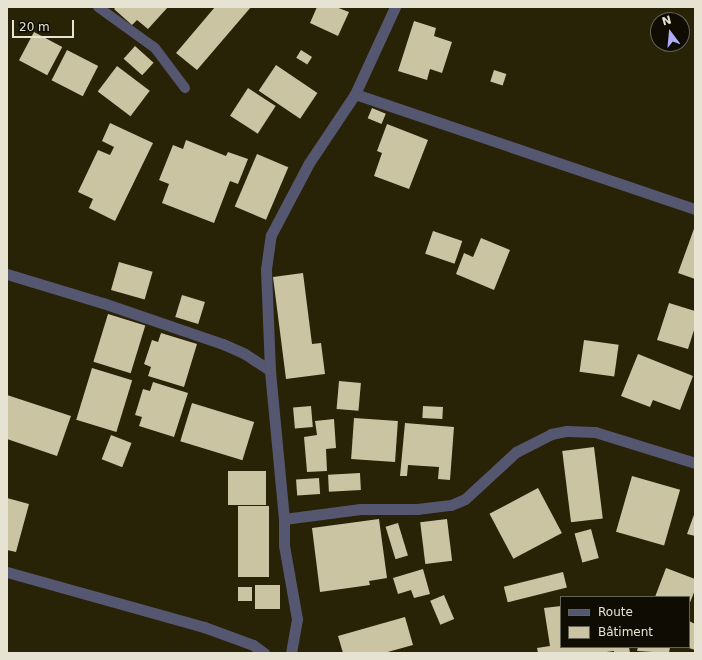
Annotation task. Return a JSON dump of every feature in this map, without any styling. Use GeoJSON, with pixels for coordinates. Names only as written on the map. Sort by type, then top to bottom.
{"type":"FeatureCollection","features":[{"type":"Feature","properties":{"kind":"street"},"geometry":{"type":"LineString","coordinates":[[291,653],[297,619],[284,545],[284,519],[270,370],[266,269],[271,236],[309,163],[355,94],[394,7]]}},
{"type":"Feature","properties":{"kind":"street"},"geometry":{"type":"LineString","coordinates":[[355,94],[695,209]]}},
{"type":"Feature","properties":{"kind":"street"},"geometry":{"type":"LineString","coordinates":[[7,274],[103,303],[223,344],[245,354],[270,370]]}},
{"type":"Feature","properties":{"kind":"street"},"geometry":{"type":"LineString","coordinates":[[284,519],[360,510],[417,509],[451,505],[466,499],[516,452],[551,434],[567,431],[595,432],[695,463]]}},
{"type":"Feature","properties":{"kind":"street"},"geometry":{"type":"LineString","coordinates":[[7,572],[204,627],[253,645],[264,653]]}},
{"type":"Feature","properties":{"kind":"lane"},"geometry":{"type":"LineString","coordinates":[[98,7],[155,48],[185,88]]}},
{"type":"Feature","properties":{"kind":"building"},"geometry":{"type":"Polygon","coordinates":[[[116,7],[168,7],[148,29],[137,20],[132,25],[114,9],[116,7]]]}},
{"type":"Feature","properties":{"kind":"building"},"geometry":{"type":"Polygon","coordinates":[[[215,7],[251,7],[197,70],[176,53],[215,7]]]}},
{"type":"Feature","properties":{"kind":"building"},"geometry":{"type":"Polygon","coordinates":[[[317,7],[336,7],[349,12],[338,36],[310,23],[317,7]]]}},
{"type":"Feature","properties":{"kind":"building"},"geometry":{"type":"Polygon","coordinates":[[[414,21],[436,28],[434,36],[452,42],[442,73],[430,69],[427,80],[398,71],[414,21]]]}},
{"type":"Feature","properties":{"kind":"building"},"geometry":{"type":"Polygon","coordinates":[[[34,32],[62,47],[47,75],[19,60],[34,32]]]}},
{"type":"Feature","properties":{"kind":"building"},"geometry":{"type":"Polygon","coordinates":[[[135,46],[154,63],[142,75],[124,59],[135,46]]]}},
{"type":"Feature","properties":{"kind":"building"},"geometry":{"type":"Polygon","coordinates":[[[67,50],[98,66],[83,96],[52,80],[67,50]]]}},
{"type":"Feature","properties":{"kind":"building"},"geometry":{"type":"Polygon","coordinates":[[[301,50],[312,57],[307,65],[296,58],[301,50]]]}},
{"type":"Feature","properties":{"kind":"building"},"geometry":{"type":"Polygon","coordinates":[[[276,65],[317,93],[300,119],[259,91],[276,65]]]}},
{"type":"Feature","properties":{"kind":"building"},"geometry":{"type":"Polygon","coordinates":[[[117,66],[150,91],[130,116],[98,92],[117,66]]]}},
{"type":"Feature","properties":{"kind":"building"},"geometry":{"type":"Polygon","coordinates":[[[494,70],[506,74],[503,85],[490,81],[494,70]]]}},
{"type":"Feature","properties":{"kind":"building"},"geometry":{"type":"Polygon","coordinates":[[[248,88],[276,106],[258,134],[230,116],[248,88]]]}},
{"type":"Feature","properties":{"kind":"building"},"geometry":{"type":"Polygon","coordinates":[[[372,108],[386,114],[382,124],[368,118],[372,108]]]}},
{"type":"Feature","properties":{"kind":"building"},"geometry":{"type":"Polygon","coordinates":[[[110,123],[153,143],[115,221],[89,208],[93,199],[78,192],[98,150],[110,155],[114,147],[102,141],[110,123]]]}},
{"type":"Feature","properties":{"kind":"building"},"geometry":{"type":"Polygon","coordinates":[[[387,124],[428,140],[409,189],[374,176],[382,153],[377,151],[387,124]]]}},
{"type":"Feature","properties":{"kind":"building"},"geometry":{"type":"Polygon","coordinates":[[[186,140],[226,156],[228,152],[248,159],[238,184],[230,181],[214,223],[162,203],[169,184],[159,180],[173,145],[183,149],[186,140]]]}},
{"type":"Feature","properties":{"kind":"building"},"geometry":{"type":"Polygon","coordinates":[[[257,154],[288,167],[266,220],[235,206],[257,154]]]}},
{"type":"Feature","properties":{"kind":"building"},"geometry":{"type":"Polygon","coordinates":[[[695,226],[695,279],[678,273],[695,226]]]}},
{"type":"Feature","properties":{"kind":"building"},"geometry":{"type":"Polygon","coordinates":[[[433,231],[462,241],[454,264],[425,254],[433,231]]]}},
{"type":"Feature","properties":{"kind":"building"},"geometry":{"type":"Polygon","coordinates":[[[481,238],[510,250],[494,290],[456,274],[464,253],[473,257],[481,238]]]}},
{"type":"Feature","properties":{"kind":"building"},"geometry":{"type":"Polygon","coordinates":[[[119,262],[153,272],[145,300],[111,290],[119,262]]]}},
{"type":"Feature","properties":{"kind":"building"},"geometry":{"type":"Polygon","coordinates":[[[303,273],[312,344],[321,343],[325,374],[286,379],[273,277],[303,273]]]}},
{"type":"Feature","properties":{"kind":"building"},"geometry":{"type":"Polygon","coordinates":[[[182,295],[205,302],[198,324],[175,317],[182,295]]]}},
{"type":"Feature","properties":{"kind":"building"},"geometry":{"type":"Polygon","coordinates":[[[669,303],[695,311],[695,327],[688,349],[657,340],[669,303]]]}},
{"type":"Feature","properties":{"kind":"building"},"geometry":{"type":"Polygon","coordinates":[[[108,314],[145,325],[131,373],[93,362],[108,314]]]}},
{"type":"Feature","properties":{"kind":"building"},"geometry":{"type":"Polygon","coordinates":[[[161,333],[197,344],[184,387],[148,376],[151,367],[144,364],[152,340],[158,342],[161,333]]]}},
{"type":"Feature","properties":{"kind":"building"},"geometry":{"type":"Polygon","coordinates":[[[584,340],[619,345],[614,377],[580,372],[584,340]]]}},
{"type":"Feature","properties":{"kind":"building"},"geometry":{"type":"Polygon","coordinates":[[[638,354],[693,376],[680,410],[653,400],[650,407],[621,396],[638,354]]]}},
{"type":"Feature","properties":{"kind":"building"},"geometry":{"type":"Polygon","coordinates":[[[92,368],[132,380],[116,432],[76,420],[92,368]]]}},
{"type":"Feature","properties":{"kind":"building"},"geometry":{"type":"Polygon","coordinates":[[[339,381],[361,383],[358,411],[337,409],[339,381]]]}},
{"type":"Feature","properties":{"kind":"building"},"geometry":{"type":"Polygon","coordinates":[[[153,382],[188,393],[174,437],[139,426],[142,417],[135,415],[143,389],[150,391],[153,382]]]}},
{"type":"Feature","properties":{"kind":"building"},"geometry":{"type":"Polygon","coordinates":[[[7,395],[71,416],[57,456],[7,439],[7,395]]]}},
{"type":"Feature","properties":{"kind":"building"},"geometry":{"type":"Polygon","coordinates":[[[192,403],[254,422],[242,460],[180,441],[192,403]]]}},
{"type":"Feature","properties":{"kind":"building"},"geometry":{"type":"Polygon","coordinates":[[[311,406],[313,427],[295,428],[293,408],[311,406]]]}},
{"type":"Feature","properties":{"kind":"building"},"geometry":{"type":"Polygon","coordinates":[[[423,406],[443,407],[442,419],[422,418],[423,406]]]}},
{"type":"Feature","properties":{"kind":"building"},"geometry":{"type":"Polygon","coordinates":[[[354,418],[398,421],[395,462],[351,459],[354,418]]]}},
{"type":"Feature","properties":{"kind":"building"},"geometry":{"type":"Polygon","coordinates":[[[334,419],[336,448],[326,449],[327,471],[307,472],[304,437],[317,435],[315,421],[334,419]]]}},
{"type":"Feature","properties":{"kind":"building"},"geometry":{"type":"Polygon","coordinates":[[[405,423],[454,427],[450,480],[438,479],[439,467],[408,465],[407,476],[400,476],[405,423]]]}},
{"type":"Feature","properties":{"kind":"building"},"geometry":{"type":"Polygon","coordinates":[[[111,435],[132,443],[122,467],[102,459],[111,435]]]}},
{"type":"Feature","properties":{"kind":"building"},"geometry":{"type":"Polygon","coordinates":[[[594,447],[603,518],[571,522],[562,451],[594,447]]]}},
{"type":"Feature","properties":{"kind":"building"},"geometry":{"type":"Polygon","coordinates":[[[228,471],[266,471],[266,505],[228,505],[228,471]]]}},
{"type":"Feature","properties":{"kind":"building"},"geometry":{"type":"Polygon","coordinates":[[[360,473],[361,490],[329,492],[328,475],[360,473]]]}},
{"type":"Feature","properties":{"kind":"building"},"geometry":{"type":"Polygon","coordinates":[[[632,476],[680,490],[664,546],[616,532],[632,476]]]}},
{"type":"Feature","properties":{"kind":"building"},"geometry":{"type":"Polygon","coordinates":[[[319,478],[320,494],[297,496],[296,480],[319,478]]]}},
{"type":"Feature","properties":{"kind":"building"},"geometry":{"type":"Polygon","coordinates":[[[538,488],[562,533],[513,559],[489,514],[538,488]]]}},
{"type":"Feature","properties":{"kind":"building"},"geometry":{"type":"Polygon","coordinates":[[[7,498],[29,504],[16,552],[7,550],[7,498]]]}},
{"type":"Feature","properties":{"kind":"building"},"geometry":{"type":"Polygon","coordinates":[[[238,506],[269,506],[269,577],[238,577],[238,506]]]}},
{"type":"Feature","properties":{"kind":"building"},"geometry":{"type":"Polygon","coordinates":[[[695,512],[695,536],[687,534],[695,512]]]}},
{"type":"Feature","properties":{"kind":"building"},"geometry":{"type":"Polygon","coordinates":[[[379,519],[387,578],[369,581],[370,585],[320,592],[312,528],[379,519]]]}},
{"type":"Feature","properties":{"kind":"building"},"geometry":{"type":"Polygon","coordinates":[[[447,519],[452,561],[425,564],[420,522],[447,519]]]}},
{"type":"Feature","properties":{"kind":"building"},"geometry":{"type":"Polygon","coordinates":[[[398,523],[408,556],[396,559],[386,527],[398,523]]]}},
{"type":"Feature","properties":{"kind":"building"},"geometry":{"type":"Polygon","coordinates":[[[591,529],[599,558],[582,562],[575,533],[591,529]]]}},
{"type":"Feature","properties":{"kind":"building"},"geometry":{"type":"Polygon","coordinates":[[[666,568],[695,579],[695,590],[690,602],[690,596],[655,596],[666,568]]]}},
{"type":"Feature","properties":{"kind":"building"},"geometry":{"type":"Polygon","coordinates":[[[423,569],[430,594],[414,598],[411,590],[398,594],[393,578],[423,569]]]}},
{"type":"Feature","properties":{"kind":"building"},"geometry":{"type":"Polygon","coordinates":[[[563,572],[567,588],[508,602],[504,587],[563,572]]]}},
{"type":"Feature","properties":{"kind":"building"},"geometry":{"type":"Polygon","coordinates":[[[255,585],[280,585],[280,609],[255,609],[255,585]]]}},
{"type":"Feature","properties":{"kind":"building"},"geometry":{"type":"Polygon","coordinates":[[[238,587],[252,587],[252,601],[238,601],[238,587]]]}},
{"type":"Feature","properties":{"kind":"building"},"geometry":{"type":"Polygon","coordinates":[[[444,595],[454,619],[440,625],[430,601],[444,595]]]}},
{"type":"Feature","properties":{"kind":"building"},"geometry":{"type":"Polygon","coordinates":[[[560,606],[560,648],[629,648],[630,653],[614,653],[614,651],[599,653],[538,653],[537,648],[550,646],[544,608],[560,606]]]}},
{"type":"Feature","properties":{"kind":"building"},"geometry":{"type":"Polygon","coordinates":[[[405,617],[413,645],[384,653],[343,653],[338,636],[405,617]]]}},
{"type":"Feature","properties":{"kind":"building"},"geometry":{"type":"Polygon","coordinates":[[[690,622],[695,624],[695,650],[689,648],[690,622]]]}},
{"type":"Feature","properties":{"kind":"building"},"geometry":{"type":"Polygon","coordinates":[[[638,648],[670,648],[669,653],[637,651],[638,648]]]}}]}
